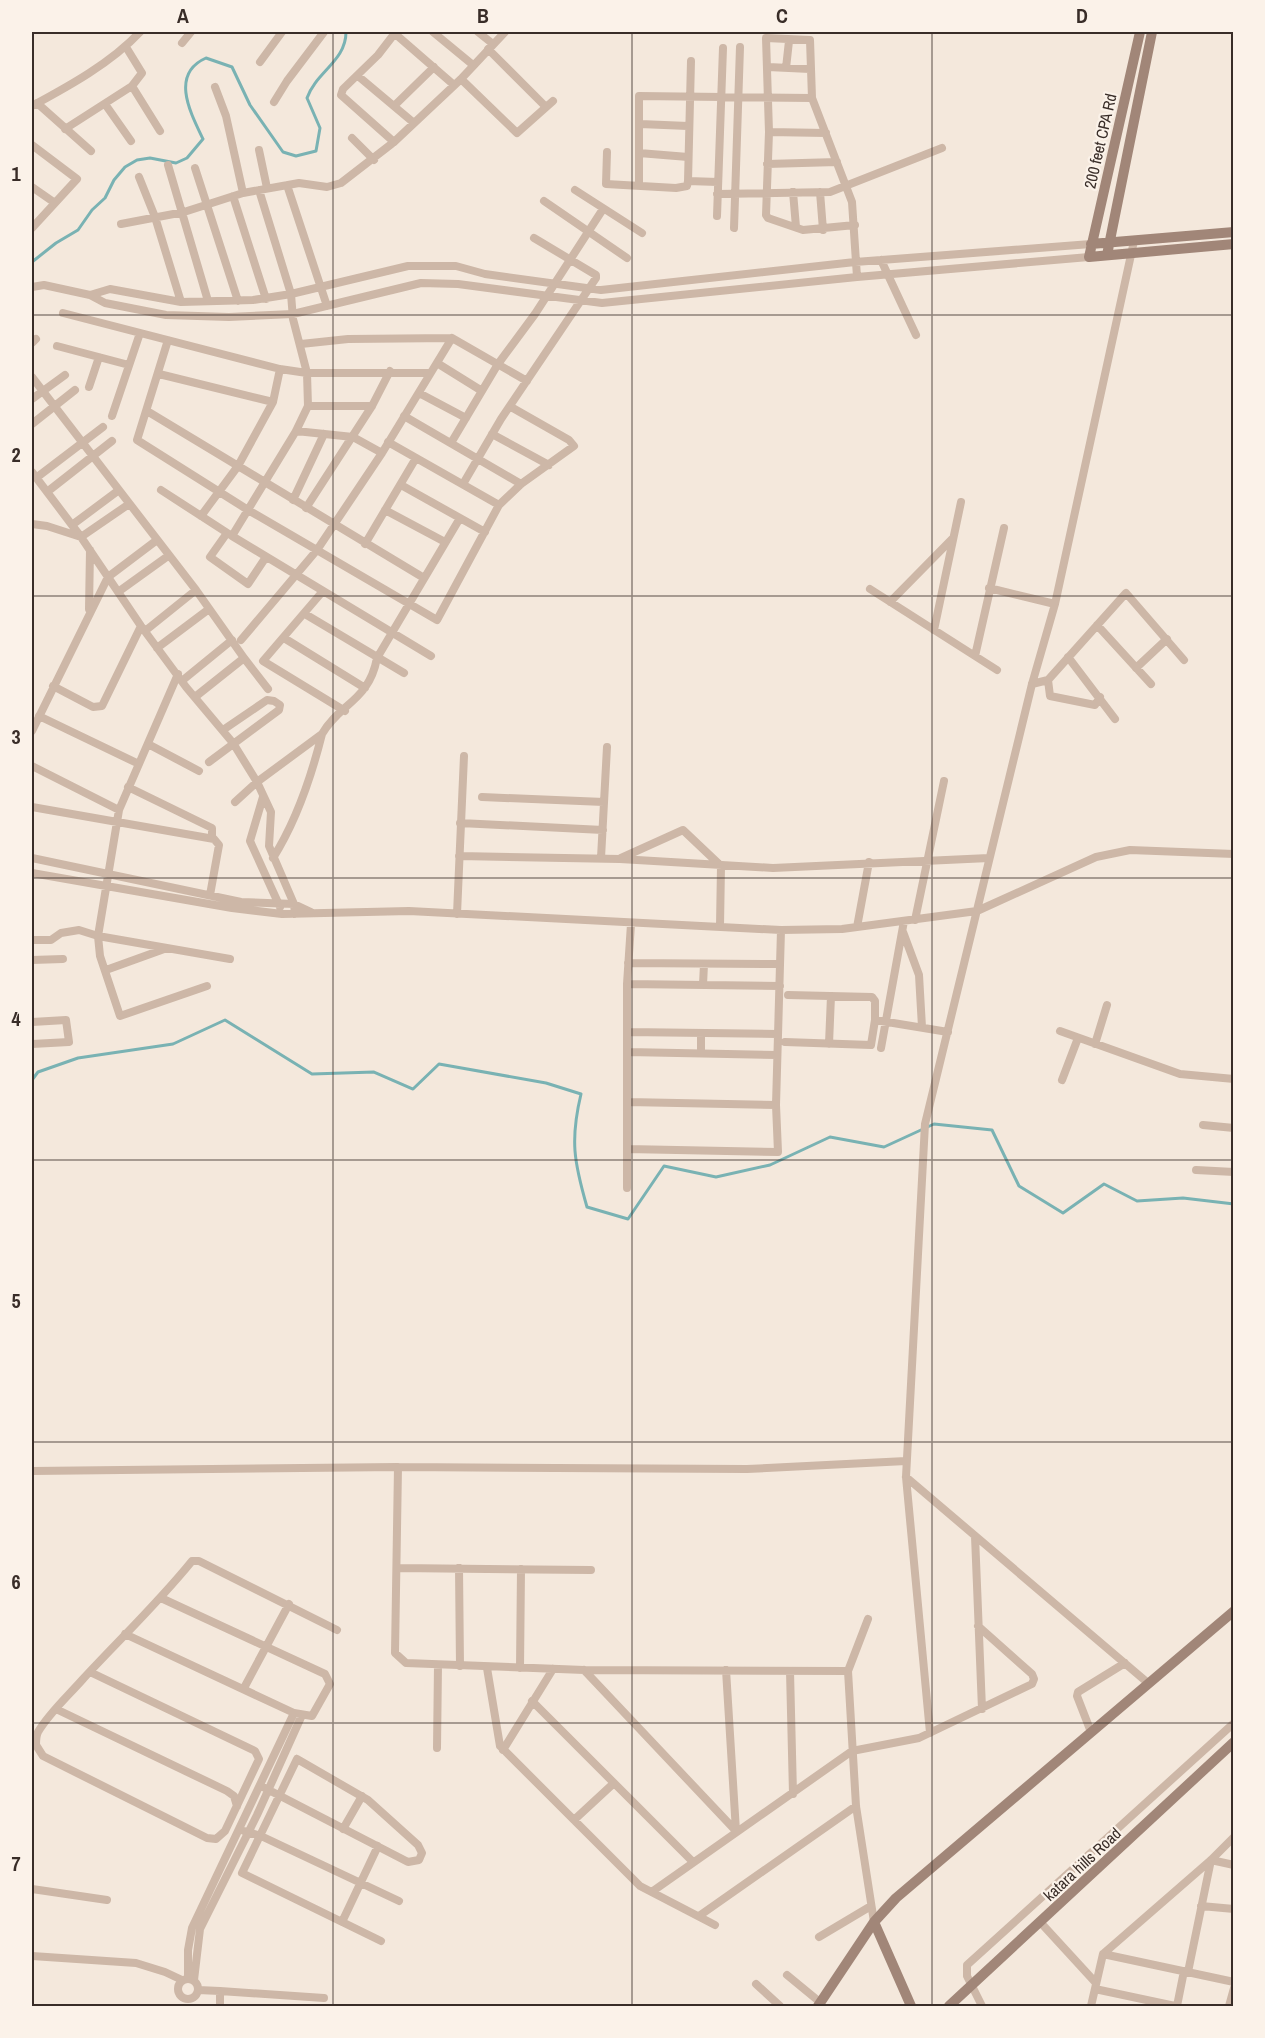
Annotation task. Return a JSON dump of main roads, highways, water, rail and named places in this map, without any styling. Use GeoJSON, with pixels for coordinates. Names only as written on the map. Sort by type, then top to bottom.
{"type":"FeatureCollection","features":[{"type":"Feature","properties":{"kind":"waterway"},"geometry":{"type":"LineString","coordinates":[[32,262],[56,243],[78,230],[92,210],[105,198],[114,180],[125,167],[137,160],[150,158],[176,163],[187,158],[203,139],[189,106],[186,84],[195,65],[206,58],[232,67],[250,105],[283,152],[296,156],[316,151],[320,128],[307,98],[311,89],[341,51],[346,32]]}},
{"type":"Feature","properties":{"kind":"waterway"},"geometry":{"type":"LineString","coordinates":[[32,1080],[38,1072],[78,1058],[173,1044],[225,1020],[312,1074],[374,1072],[413,1089],[439,1064],[546,1083],[581,1094],[575,1125],[575,1151],[587,1207],[628,1219],[664,1166],[716,1177],[770,1165],[830,1137],[884,1147],[934,1124],[992,1130],[1019,1186],[1063,1213],[1104,1184],[1137,1201],[1183,1198],[1234,1204]]}}]}
